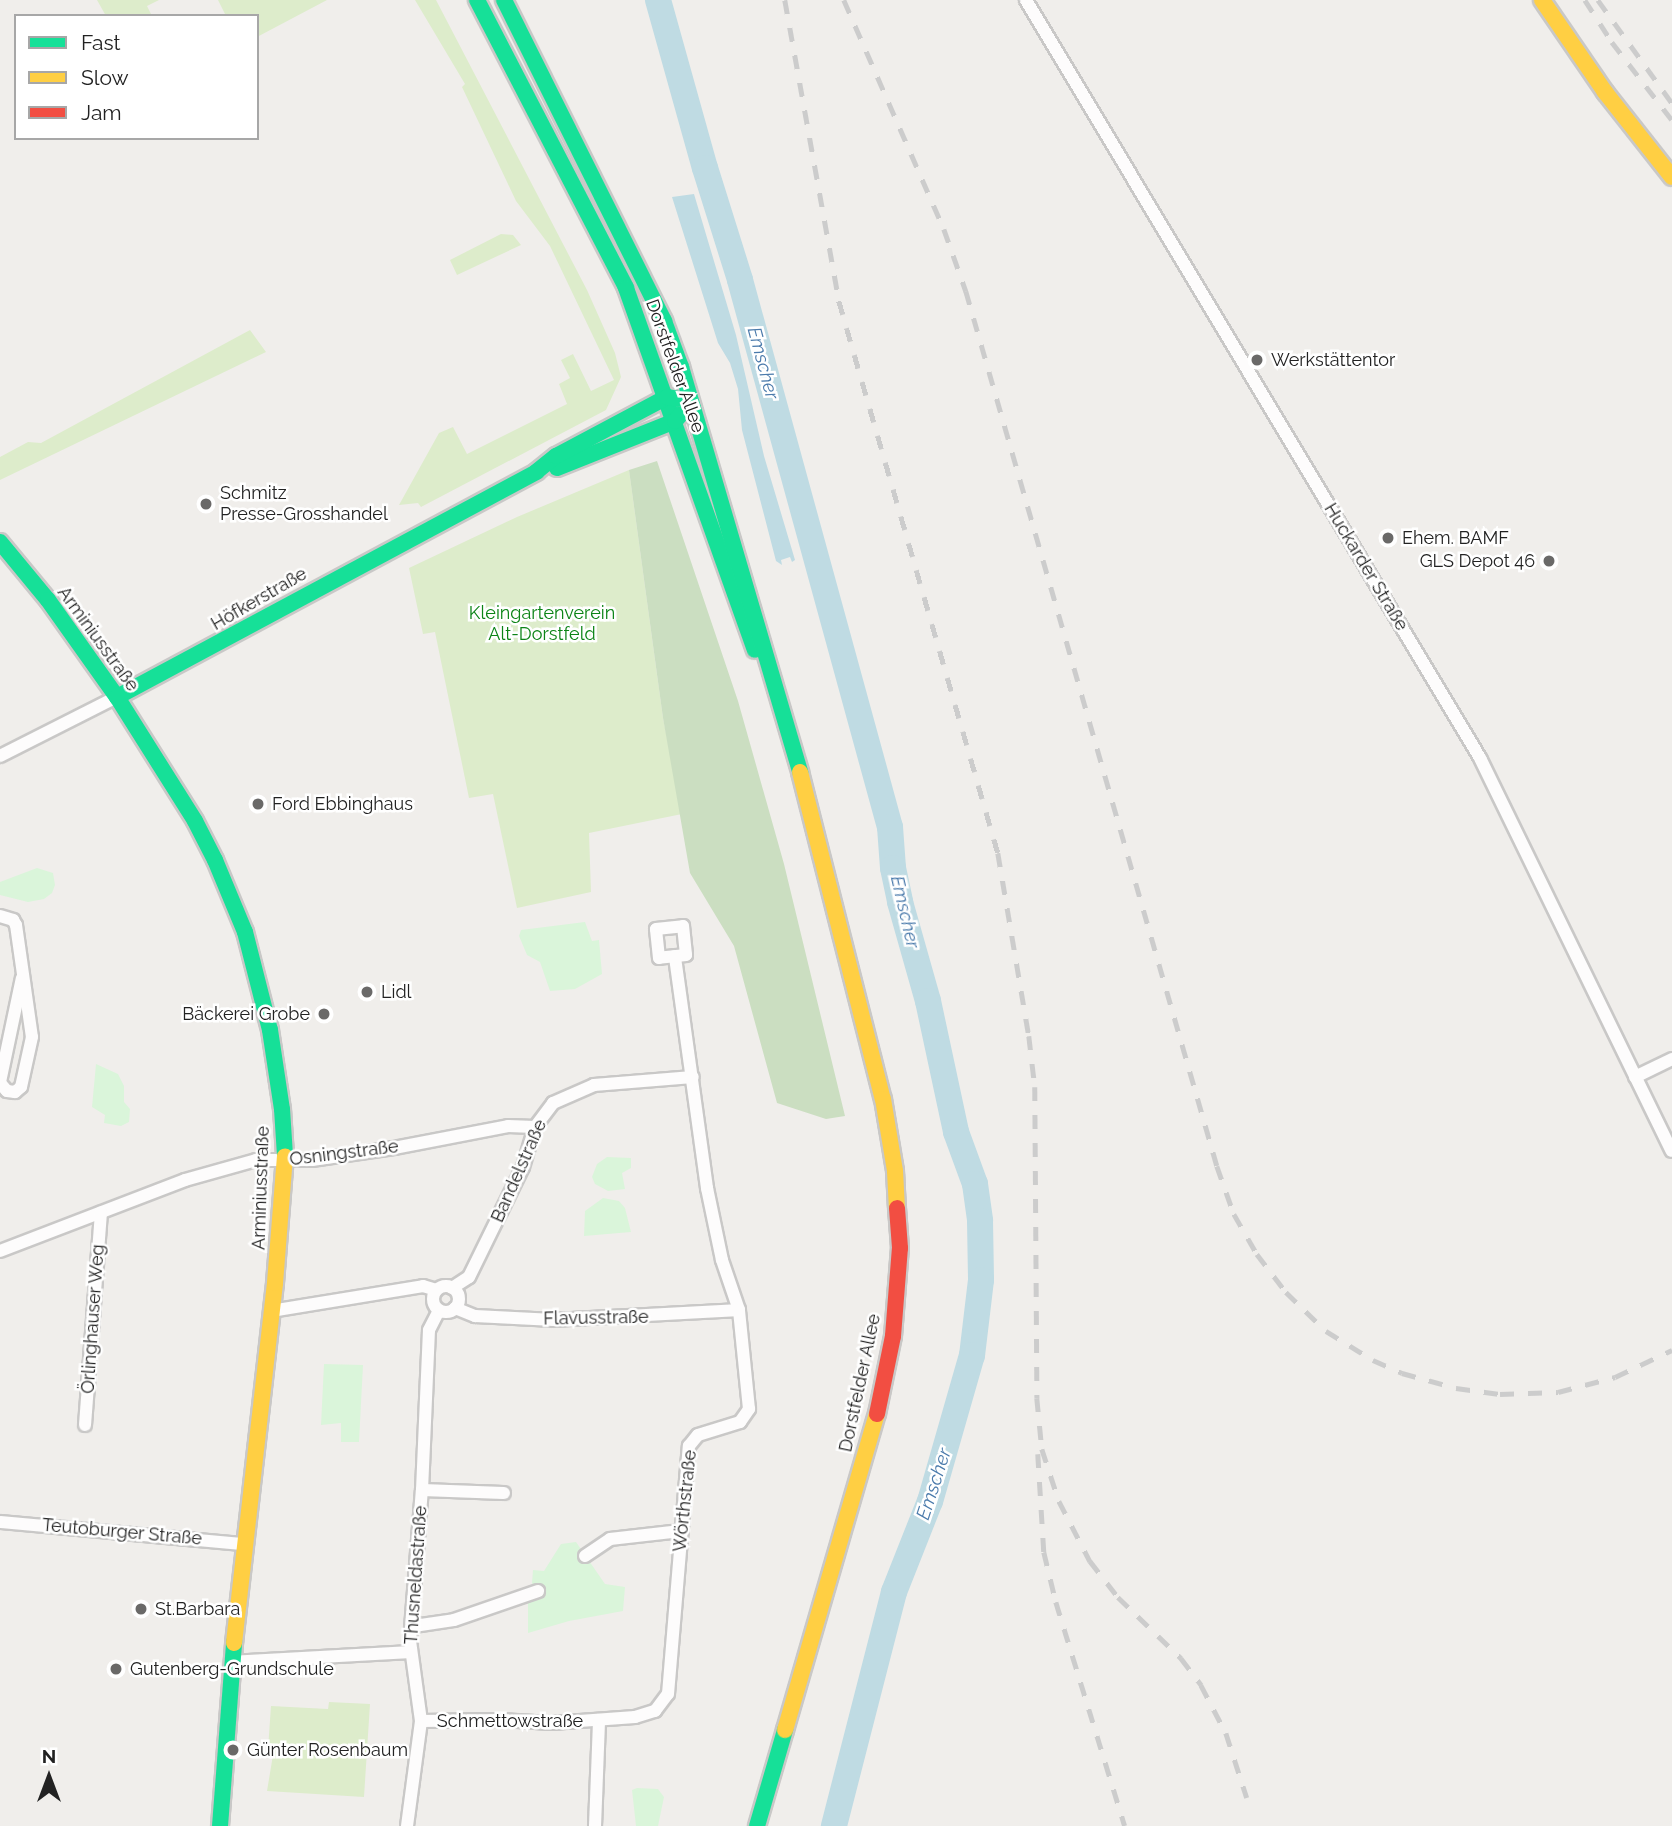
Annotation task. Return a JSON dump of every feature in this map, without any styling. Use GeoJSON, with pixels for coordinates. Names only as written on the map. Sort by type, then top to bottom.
{"type":"FeatureCollection","features":[{"type":"Feature","properties":{"kind":"main road","name":"Dorstfelder Allee"},"geometry":{"type":"LineString","coordinates":[[477,0],[607,245],[645,334],[735,597],[797,762]]}},
{"type":"Feature","properties":{"kind":"main road","name":"Dorstfelder Allee"},"geometry":{"type":"LineString","coordinates":[[504,0],[623,234],[664,321],[692,401],[797,762],[883,1099],[895,1171],[900,1248],[893,1336],[876,1419],[755,1826]]}},
{"type":"Feature","properties":{"kind":"main road"},"geometry":{"type":"LineString","coordinates":[[1542,0],[1605,92],[1672,177]]}},
{"type":"Feature","properties":{"kind":"main road"},"geometry":{"type":"LineString","coordinates":[[667,397],[692,401]]}},
{"type":"Feature","properties":{"kind":"main road","name":"Höfkerstraße"},"geometry":{"type":"LineString","coordinates":[[117,697],[536,472],[556,456],[667,397]]}},
{"type":"Feature","properties":{"kind":"main road","name":"Höfkerstraße"},"geometry":{"type":"LineString","coordinates":[[536,472],[557,468],[675,421],[692,401]]}},
{"type":"Feature","properties":{"kind":"main road","name":"Arminiusstraße"},"geometry":{"type":"LineString","coordinates":[[0,542],[48,600],[117,697],[195,821],[215,860],[245,932],[264,998],[272,1040],[282,1110],[285,1161],[271,1311],[231,1662],[220,1826]]}},
{"type":"Feature","properties":{"kind":"street","name":"Huckarder Straße"},"geometry":{"type":"LineString","coordinates":[[1026,0],[1469,739],[1672,1151]]}},
{"type":"Feature","properties":{"kind":"street","name":"Höfkerstraße"},"geometry":{"type":"LineString","coordinates":[[0,756],[117,697]]}},
{"type":"Feature","properties":{"kind":"street"},"geometry":{"type":"LineString","coordinates":[[0,916],[13,920],[16,925],[24,968],[32,1037],[21,1087],[8,1091],[0,1082],[24,968]]}},
{"type":"Feature","properties":{"kind":"street","name":"Wörthstraße"},"geometry":{"type":"LineString","coordinates":[[599,1720],[652,1713],[668,1694],[691,1442],[698,1435],[736,1423],[748,1412],[738,1310],[722,1260],[707,1188],[676,956]]}},
{"type":"Feature","properties":{"kind":"street"},"geometry":{"type":"LineString","coordinates":[[1635,1077],[1672,1059]]}},
{"type":"Feature","properties":{"kind":"street","name":"Bandelstraße"},"geometry":{"type":"LineString","coordinates":[[452,1287],[469,1278],[523,1167],[535,1127],[553,1104],[594,1085],[693,1077]]}},
{"type":"Feature","properties":{"kind":"street","name":"Osningstraße"},"geometry":{"type":"LineString","coordinates":[[0,1251],[218,1169],[256,1160],[285,1161],[394,1148],[508,1126],[535,1127]]}},
{"type":"Feature","properties":{"kind":"street","name":"Örlinghauser Weg"},"geometry":{"type":"LineString","coordinates":[[85,1425],[101,1213]]}},
{"type":"Feature","properties":{"kind":"street"},"geometry":{"type":"LineString","coordinates":[[445,1285],[452,1287],[458,1296],[455,1308],[448,1311],[439,1310],[433,1301],[436,1290],[445,1285]]}},
{"type":"Feature","properties":{"kind":"street"},"geometry":{"type":"LineString","coordinates":[[271,1311],[423,1286],[436,1290]]}},
{"type":"Feature","properties":{"kind":"street","name":"Flavusstraße"},"geometry":{"type":"LineString","coordinates":[[455,1308],[482,1317],[554,1320],[738,1310]]}},
{"type":"Feature","properties":{"kind":"street","name":"Thusneldastraße"},"geometry":{"type":"LineString","coordinates":[[407,1826],[421,1721],[410,1652],[414,1626],[429,1330],[439,1310]]}},
{"type":"Feature","properties":{"kind":"street","name":"Thusneldastraße"},"geometry":{"type":"LineString","coordinates":[[422,1490],[504,1493]]}},
{"type":"Feature","properties":{"kind":"street","name":"Teutoburger Straße"},"geometry":{"type":"LineString","coordinates":[[0,1522],[244,1544]]}},
{"type":"Feature","properties":{"kind":"street"},"geometry":{"type":"LineString","coordinates":[[585,1556],[610,1539],[681,1531]]}},
{"type":"Feature","properties":{"kind":"street"},"geometry":{"type":"LineString","coordinates":[[414,1626],[454,1620],[538,1591]]}},
{"type":"Feature","properties":{"kind":"street"},"geometry":{"type":"LineString","coordinates":[[231,1662],[410,1652]]}},
{"type":"Feature","properties":{"kind":"street","name":"Schmettowstraße"},"geometry":{"type":"LineString","coordinates":[[421,1721],[500,1720],[552,1723],[599,1720]]}},
{"type":"Feature","properties":{"kind":"street"},"geometry":{"type":"LineString","coordinates":[[596,1826],[599,1720]]}},
{"type":"Feature","properties":{"kind":"green space"},"geometry":{"type":"Polygon","coordinates":[[[97,0],[159,0],[147,6],[151,14],[105,14],[97,0]]]}},
{"type":"Feature","properties":{"kind":"green space"},"geometry":{"type":"Polygon","coordinates":[[[218,0],[327,0],[259,36],[259,14],[225,14],[218,0]]]}},
{"type":"Feature","properties":{"kind":"green space"},"geometry":{"type":"Polygon","coordinates":[[[415,0],[436,0],[587,290],[615,353],[621,377],[606,410],[421,507],[418,503],[399,505],[439,433],[453,427],[467,454],[567,404],[559,384],[570,378],[561,360],[573,354],[591,391],[614,380],[550,246],[516,201],[462,87],[465,84],[415,0]]]}},
{"type":"Feature","properties":{"kind":"green space"},"geometry":{"type":"Polygon","coordinates":[[[501,234],[513,235],[521,245],[457,275],[450,260],[501,234]]]}},
{"type":"Feature","properties":{"kind":"green space"},"geometry":{"type":"Polygon","coordinates":[[[250,330],[266,352],[0,480],[0,457],[28,442],[41,443],[250,330]]]}},
{"type":"Feature","properties":{"kind":"green space"},"geometry":{"type":"Polygon","coordinates":[[[657,461],[738,701],[784,864],[845,1116],[826,1119],[777,1103],[734,946],[690,873],[663,718],[629,470],[657,461]]]}},
{"type":"Feature","properties":{"kind":"green space","name":"Kleingartenverein Alt-Dorstfeld"},"geometry":{"type":"Polygon","coordinates":[[[629,470],[663,718],[682,814],[589,833],[591,892],[517,908],[493,794],[469,798],[435,632],[423,634],[409,568],[517,517],[629,470]]]}},
{"type":"Feature","properties":{"kind":"green space"},"geometry":{"type":"Polygon","coordinates":[[[37,868],[53,873],[55,885],[52,893],[44,899],[28,902],[0,895],[0,882],[37,868]]]}},
{"type":"Feature","properties":{"kind":"green space"},"geometry":{"type":"Polygon","coordinates":[[[585,922],[592,941],[599,940],[602,974],[575,989],[550,991],[540,962],[527,955],[519,936],[521,930],[585,922]]]}},
{"type":"Feature","properties":{"kind":"green space"},"geometry":{"type":"Polygon","coordinates":[[[96,1064],[118,1074],[124,1086],[124,1102],[130,1109],[129,1122],[121,1126],[104,1123],[105,1115],[92,1107],[96,1064]]]}},
{"type":"Feature","properties":{"kind":"green space"},"geometry":{"type":"Polygon","coordinates":[[[607,1157],[631,1158],[631,1168],[622,1173],[625,1189],[608,1191],[595,1184],[592,1177],[597,1164],[607,1157]]]}},
{"type":"Feature","properties":{"kind":"green space"},"geometry":{"type":"Polygon","coordinates":[[[603,1198],[619,1201],[625,1208],[631,1232],[584,1236],[585,1211],[603,1198]]]}},
{"type":"Feature","properties":{"kind":"green space"},"geometry":{"type":"Polygon","coordinates":[[[324,1364],[363,1365],[359,1442],[341,1442],[341,1423],[321,1425],[324,1364]]]}},
{"type":"Feature","properties":{"kind":"green space"},"geometry":{"type":"Polygon","coordinates":[[[576,1542],[605,1584],[625,1587],[623,1611],[569,1621],[528,1633],[528,1603],[538,1598],[538,1591],[532,1583],[533,1570],[544,1571],[561,1544],[576,1542]]]}},
{"type":"Feature","properties":{"kind":"green space"},"geometry":{"type":"Polygon","coordinates":[[[329,1702],[370,1704],[364,1797],[267,1791],[274,1749],[268,1749],[271,1706],[328,1709],[329,1702]]]}},
{"type":"Feature","properties":{"kind":"green space"},"geometry":{"type":"Polygon","coordinates":[[[658,1789],[664,1797],[658,1826],[636,1826],[632,1790],[658,1789]]]}},
{"type":"Feature","properties":{"kind":"water"},"geometry":{"type":"Polygon","coordinates":[[[694,194],[736,335],[764,456],[795,560],[792,562],[790,557],[781,560],[782,565],[776,561],[742,430],[738,389],[730,363],[718,343],[672,197],[694,194]]]}},
{"type":"Feature","properties":{"kind":"waterway","name":"Emscher"},"geometry":{"type":"LineString","coordinates":[[658,0],[705,168],[740,280],[890,827],[893,868],[900,902],[928,1001],[956,1132],[975,1184],[980,1221],[981,1280],[972,1355],[930,1501],[894,1592],[834,1826]]}},
{"type":"Feature","properties":{"kind":"railway"},"geometry":{"type":"LineString","coordinates":[[785,0],[839,301],[998,853],[1035,1087],[1037,1398],[1042,1449],[1059,1501],[1090,1561],[1118,1597],[1181,1658],[1201,1685],[1226,1733],[1247,1798]]}},
{"type":"Feature","properties":{"kind":"railway"},"geometry":{"type":"LineString","coordinates":[[844,0],[944,229],[966,291],[1217,1166],[1234,1214],[1257,1254],[1286,1292],[1326,1331],[1373,1360],[1402,1373],[1456,1388],[1500,1394],[1558,1392],[1615,1377],[1672,1350]]}},
{"type":"Feature","properties":{"kind":"railway"},"geometry":{"type":"LineString","coordinates":[[1585,0],[1612,42],[1672,120]]}},
{"type":"Feature","properties":{"kind":"railway"},"geometry":{"type":"LineString","coordinates":[[1598,0],[1672,103]]}},
{"type":"Feature","properties":{"kind":"railway"},"geometry":{"type":"LineString","coordinates":[[1038,1454],[1044,1552],[1056,1602],[1125,1826]]}},
{"type":"Feature","properties":{"kind":"traffic: fast"},"geometry":{"type":"LineString","coordinates":[[477,0],[626,288],[755,650]]}},
{"type":"Feature","properties":{"kind":"traffic: fast"},"geometry":{"type":"LineString","coordinates":[[504,0],[664,321],[681,367],[800,772]]}},
{"type":"Feature","properties":{"kind":"traffic: fast"},"geometry":{"type":"LineString","coordinates":[[117,697],[536,472],[556,456],[667,397],[678,399]]}},
{"type":"Feature","properties":{"kind":"traffic: fast"},"geometry":{"type":"LineString","coordinates":[[557,468],[675,421],[681,414]]}},
{"type":"Feature","properties":{"kind":"traffic: fast"},"geometry":{"type":"LineString","coordinates":[[0,542],[48,600],[117,697],[195,821],[215,860],[245,932],[270,1030],[282,1109],[285,1156]]}},
{"type":"Feature","properties":{"kind":"traffic: fast"},"geometry":{"type":"LineString","coordinates":[[220,1826],[234,1643]]}},
{"type":"Feature","properties":{"kind":"traffic: fast"},"geometry":{"type":"LineString","coordinates":[[757,1826],[785,1730]]}},
{"type":"Feature","properties":{"kind":"traffic: slow"},"geometry":{"type":"LineString","coordinates":[[1542,0],[1605,92],[1672,177]]}},
{"type":"Feature","properties":{"kind":"traffic: slow"},"geometry":{"type":"LineString","coordinates":[[800,772],[883,1099],[895,1171],[897,1208]]}},
{"type":"Feature","properties":{"kind":"traffic: slow"},"geometry":{"type":"LineString","coordinates":[[234,1643],[275,1283],[285,1156]]}},
{"type":"Feature","properties":{"kind":"traffic: slow"},"geometry":{"type":"LineString","coordinates":[[785,1730],[877,1414]]}},
{"type":"Feature","properties":{"kind":"traffic: jam"},"geometry":{"type":"LineString","coordinates":[[877,1414],[893,1336],[900,1248],[897,1208]]}},
{"type":"Feature","properties":{"kind":"place","name":"Werkstättentor"},"geometry":{"type":"Point","coordinates":[1257,360]}},
{"type":"Feature","properties":{"kind":"place","name":"Schmitz Presse-Grosshandel"},"geometry":{"type":"Point","coordinates":[206,504]}},
{"type":"Feature","properties":{"kind":"place","name":"Ehem. BAMF"},"geometry":{"type":"Point","coordinates":[1388,538]}},
{"type":"Feature","properties":{"kind":"place","name":"GLS Depot 46"},"geometry":{"type":"Point","coordinates":[1549,561]}},
{"type":"Feature","properties":{"kind":"place","name":"Ford Ebbinghaus"},"geometry":{"type":"Point","coordinates":[258,804]}},
{"type":"Feature","properties":{"kind":"place","name":"Lidl"},"geometry":{"type":"Point","coordinates":[367,992]}},
{"type":"Feature","properties":{"kind":"place","name":"Bäckerei Grobe"},"geometry":{"type":"Point","coordinates":[324,1014]}},
{"type":"Feature","properties":{"kind":"place","name":"St.Barbara"},"geometry":{"type":"Point","coordinates":[141,1609]}},
{"type":"Feature","properties":{"kind":"place","name":"Gutenberg-Grundschule"},"geometry":{"type":"Point","coordinates":[116,1669]}},
{"type":"Feature","properties":{"kind":"place","name":"Günter Rosenbaum"},"geometry":{"type":"Point","coordinates":[233,1750]}}]}
